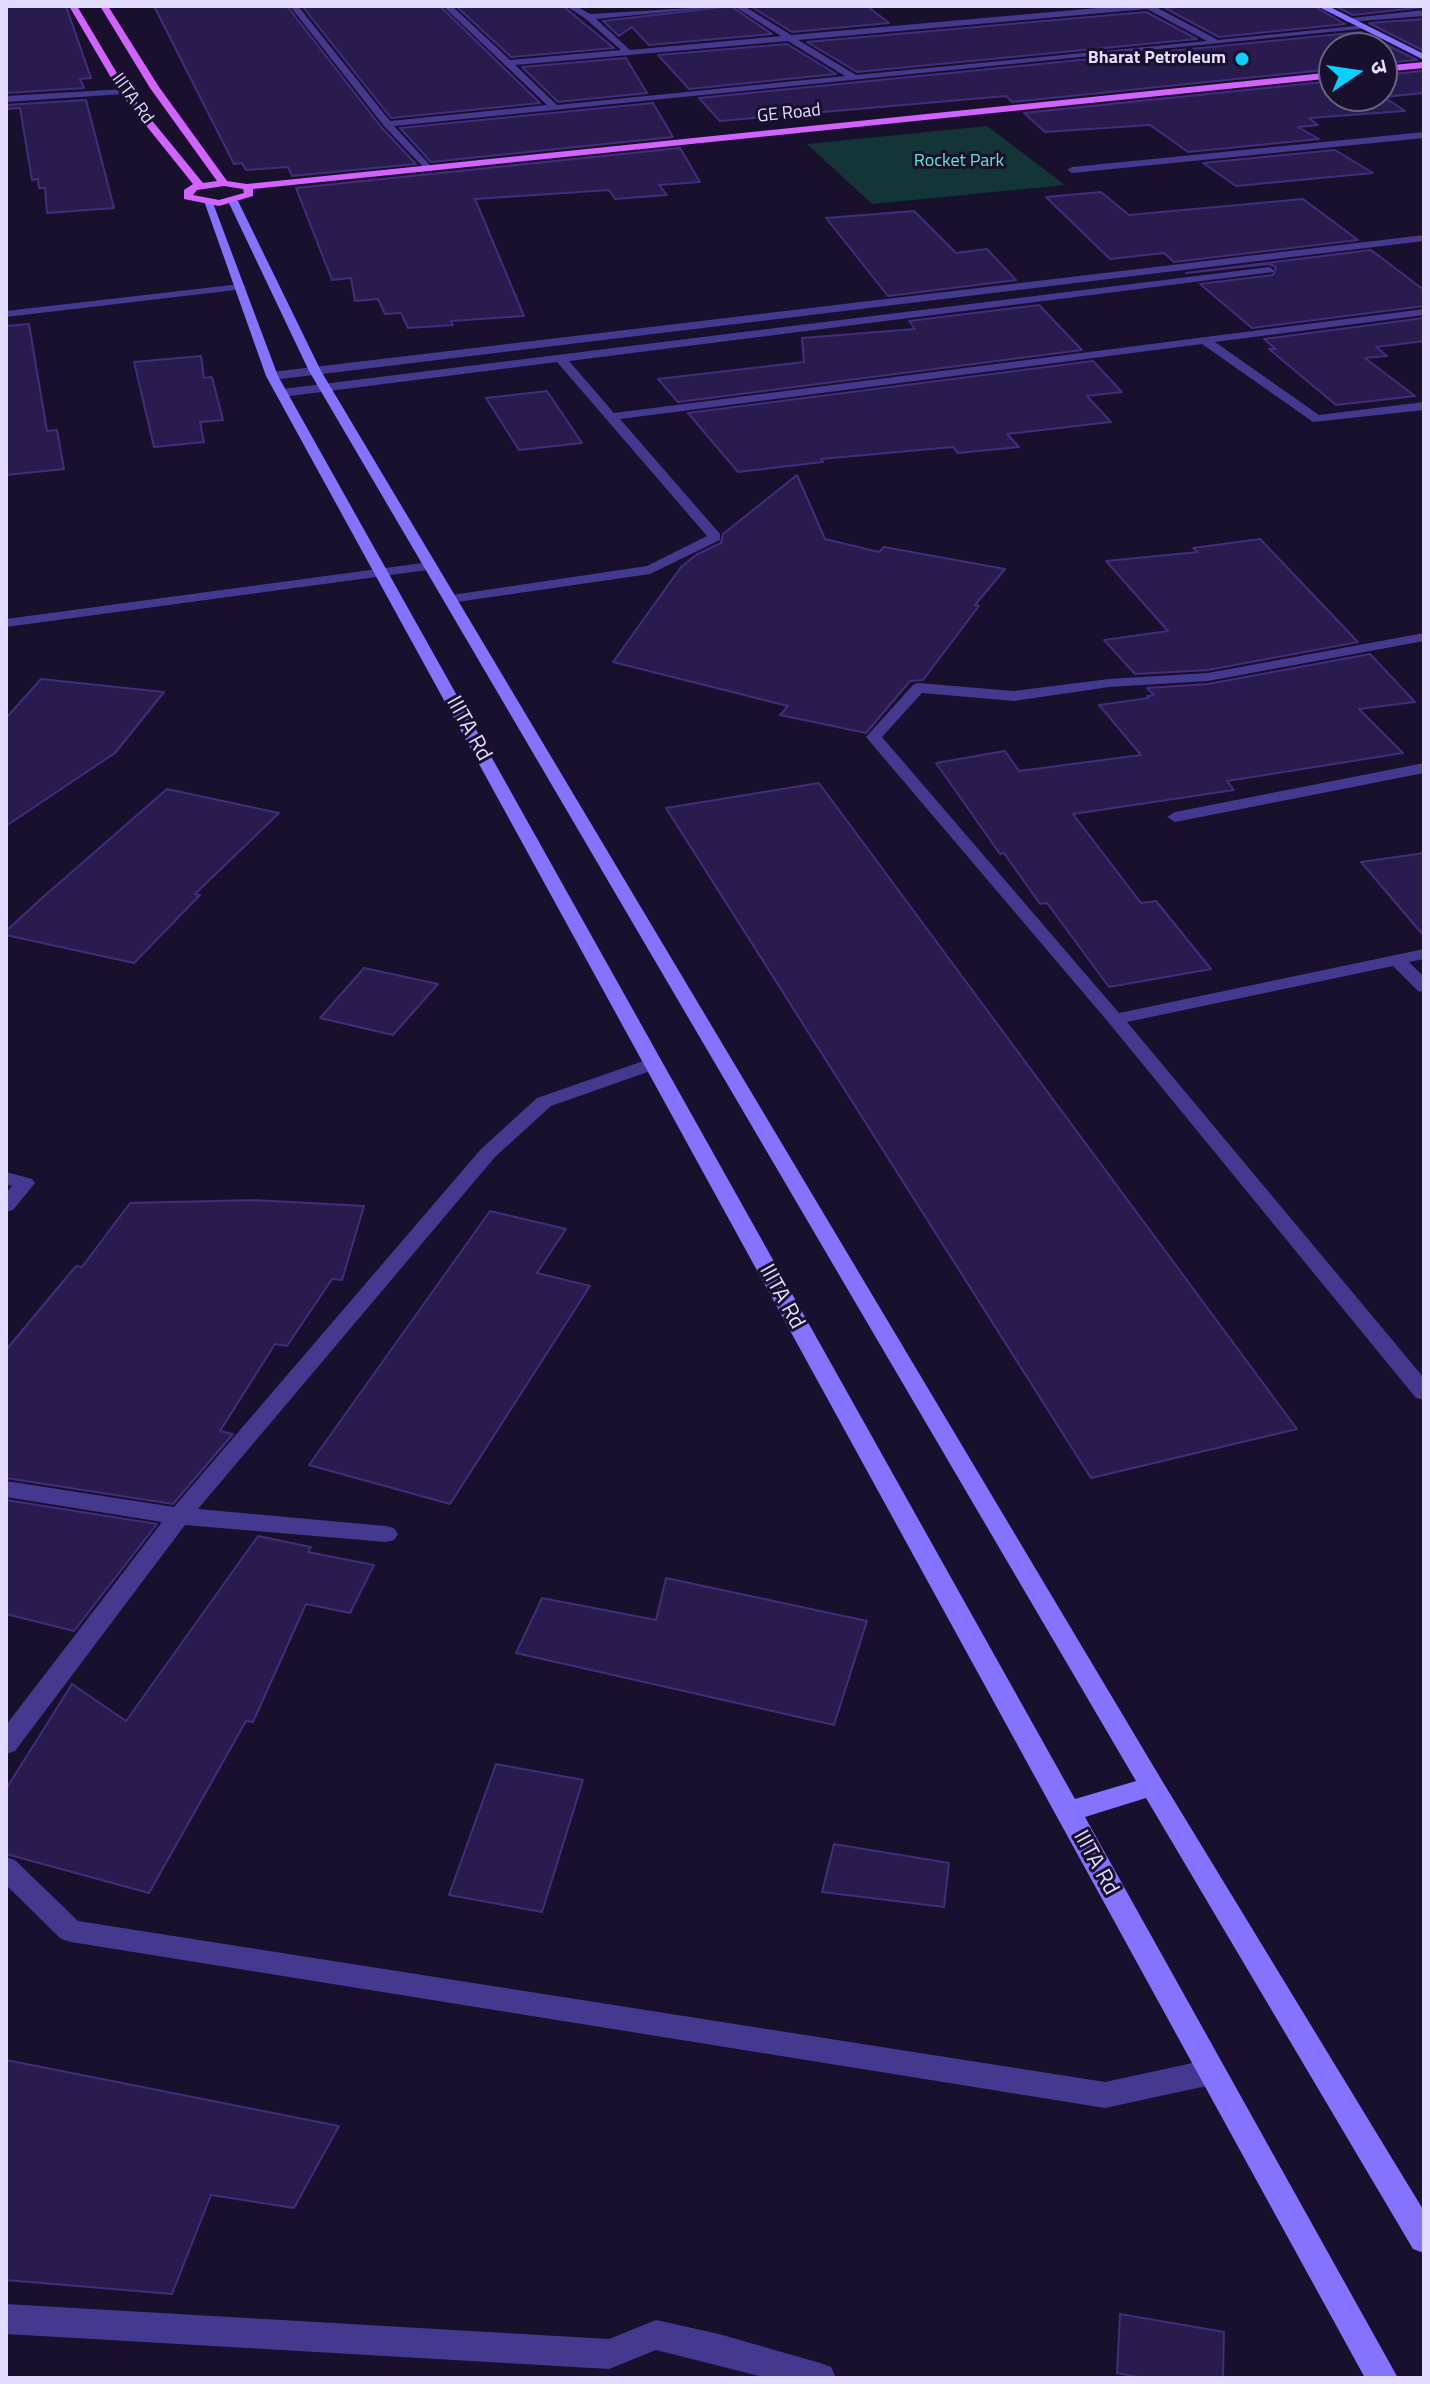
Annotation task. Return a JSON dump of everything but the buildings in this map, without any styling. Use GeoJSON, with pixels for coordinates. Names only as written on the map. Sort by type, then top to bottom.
{"type":"FeatureCollection","features":[{"type":"Feature","properties":{"kind":"main road","name":"IIITA Rd"},"geometry":{"type":"LineString","coordinates":[[73,6],[123,91],[204,194]]}},
{"type":"Feature","properties":{"kind":"main road","name":"IIITA Rd"},"geometry":{"type":"LineString","coordinates":[[104,6],[155,88],[238,191]]}},
{"type":"Feature","properties":{"kind":"main road"},"geometry":{"type":"LineString","coordinates":[[1398,67],[1424,65]]}},
{"type":"Feature","properties":{"kind":"main road"},"geometry":{"type":"LineString","coordinates":[[1398,75],[1424,72]]}},
{"type":"Feature","properties":{"kind":"main road","name":"GE Road"},"geometry":{"type":"LineString","coordinates":[[238,191],[426,167],[1318,77]]}},
{"type":"Feature","properties":{"kind":"main road","name":"GE Road"},"geometry":{"type":"LineString","coordinates":[[238,191],[1318,84]]}},
{"type":"Feature","properties":{"kind":"main road"},"geometry":{"type":"LineString","coordinates":[[204,194],[238,191]]}},
{"type":"Feature","properties":{"kind":"main road"},"geometry":{"type":"LineString","coordinates":[[204,194],[238,191]]}},
{"type":"Feature","properties":{"kind":"street"},"geometry":{"type":"LineString","coordinates":[[294,6],[387,124],[426,167]]}},
{"type":"Feature","properties":{"kind":"street"},"geometry":{"type":"LineString","coordinates":[[447,6],[555,108]]}},
{"type":"Feature","properties":{"kind":"street"},"geometry":{"type":"LineString","coordinates":[[570,6],[589,17],[628,52]]}},
{"type":"Feature","properties":{"kind":"street"},"geometry":{"type":"LineString","coordinates":[[589,17],[722,6]]}},
{"type":"Feature","properties":{"kind":"street"},"geometry":{"type":"LineString","coordinates":[[738,6],[854,78]]}},
{"type":"Feature","properties":{"kind":"street"},"geometry":{"type":"LineString","coordinates":[[1018,6],[1034,16]]}},
{"type":"Feature","properties":{"kind":"street"},"geometry":{"type":"LineString","coordinates":[[509,63],[1148,6],[1217,43]]}},
{"type":"Feature","properties":{"kind":"street"},"geometry":{"type":"LineString","coordinates":[[1321,6],[1424,57]]}},
{"type":"Feature","properties":{"kind":"street"},"geometry":{"type":"LineString","coordinates":[[1347,19],[1424,13]]}},
{"type":"Feature","properties":{"kind":"street"},"geometry":{"type":"LineString","coordinates":[[387,124],[1365,28]]}},
{"type":"Feature","properties":{"kind":"street"},"geometry":{"type":"LineString","coordinates":[[6,99],[123,91]]}},
{"type":"Feature","properties":{"kind":"street"},"geometry":{"type":"LineString","coordinates":[[862,123],[872,130]]}},
{"type":"Feature","properties":{"kind":"street"},"geometry":{"type":"LineString","coordinates":[[1072,170],[1424,135]]}},
{"type":"Feature","properties":{"kind":"street","name":"IIITA Rd"},"geometry":{"type":"LineString","coordinates":[[238,191],[321,379],[1152,1786],[1424,2239]]}},
{"type":"Feature","properties":{"kind":"street","name":"IIITA Rd"},"geometry":{"type":"LineString","coordinates":[[204,194],[277,385],[1382,2378]]}},
{"type":"Feature","properties":{"kind":"street"},"geometry":{"type":"LineString","coordinates":[[277,385],[1424,238]]}},
{"type":"Feature","properties":{"kind":"street"},"geometry":{"type":"LineString","coordinates":[[277,385],[560,358],[1424,251]]}},
{"type":"Feature","properties":{"kind":"street"},"geometry":{"type":"LineString","coordinates":[[6,314],[240,287]]}},
{"type":"Feature","properties":{"kind":"street"},"geometry":{"type":"LineString","coordinates":[[609,417],[1424,312]]}},
{"type":"Feature","properties":{"kind":"street"},"geometry":{"type":"LineString","coordinates":[[1204,340],[1317,419],[1424,406]]}},
{"type":"Feature","properties":{"kind":"street"},"geometry":{"type":"LineString","coordinates":[[450,599],[650,570],[715,537],[560,358]]}},
{"type":"Feature","properties":{"kind":"street"},"geometry":{"type":"LineString","coordinates":[[6,623],[430,566]]}},
{"type":"Feature","properties":{"kind":"street"},"geometry":{"type":"LineString","coordinates":[[1424,637],[1208,677],[1109,683],[1014,696],[918,688],[874,737],[1115,1019],[1424,1393]]}},
{"type":"Feature","properties":{"kind":"street"},"geometry":{"type":"LineString","coordinates":[[1175,817],[1424,768]]}},
{"type":"Feature","properties":{"kind":"street"},"geometry":{"type":"LineString","coordinates":[[1115,1019],[1424,954]]}},
{"type":"Feature","properties":{"kind":"street"},"geometry":{"type":"LineString","coordinates":[[1397,960],[1424,987]]}},
{"type":"Feature","properties":{"kind":"street"},"geometry":{"type":"LineString","coordinates":[[6,1744],[179,1516],[488,1153],[544,1102],[652,1064]]}},
{"type":"Feature","properties":{"kind":"street"},"geometry":{"type":"LineString","coordinates":[[6,1178],[25,1183],[6,1206]]}},
{"type":"Feature","properties":{"kind":"street"},"geometry":{"type":"LineString","coordinates":[[6,1489],[179,1516],[386,1534]]}},
{"type":"Feature","properties":{"kind":"street"},"geometry":{"type":"LineString","coordinates":[[1067,1812],[1152,1786]]}},
{"type":"Feature","properties":{"kind":"street"},"geometry":{"type":"LineString","coordinates":[[6,1868],[71,1931],[1105,2095],[1211,2072]]}},
{"type":"Feature","properties":{"kind":"street"},"geometry":{"type":"LineString","coordinates":[[6,2319],[609,2354],[656,2335],[719,2349],[820,2378]]}},
{"type":"Feature","properties":{"kind":"green space","name":"Rocket Park"},"geometry":{"type":"Polygon","coordinates":[[[987,126],[1065,185],[872,204],[807,144],[987,126]]]}},
{"type":"Feature","properties":{"kind":"place","name":"Bharat Petroleum"},"geometry":{"type":"Point","coordinates":[1242,59]}}]}
